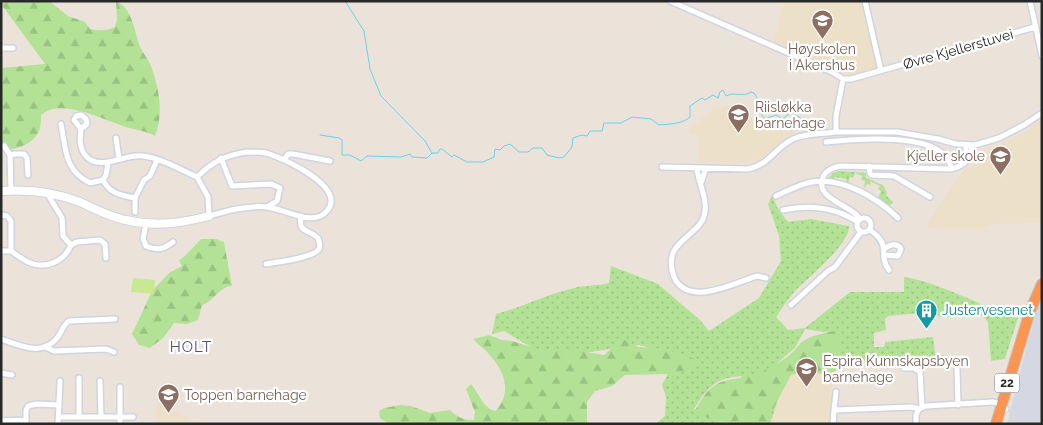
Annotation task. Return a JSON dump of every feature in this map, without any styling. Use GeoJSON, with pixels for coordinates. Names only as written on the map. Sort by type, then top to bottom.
{"type":"FeatureCollection","features":[{"type":"Feature","properties":{"kind":"highway","name":"22"},"geometry":{"type":"LineString","coordinates":[[996,424],[1003,407],[1032,304],[1042,284]]}},
{"type":"Feature","properties":{"kind":"highway","name":"22"},"geometry":{"type":"LineString","coordinates":[[1003,407],[1003,424]]}},
{"type":"Feature","properties":{"kind":"street"},"geometry":{"type":"LineString","coordinates":[[670,1],[832,72],[843,79],[836,116],[836,132]]}},
{"type":"Feature","properties":{"kind":"street"},"geometry":{"type":"LineString","coordinates":[[865,1],[881,71]]}},
{"type":"Feature","properties":{"kind":"street"},"geometry":{"type":"LineString","coordinates":[[1030,1],[1035,27],[1040,36],[1042,56]]}},
{"type":"Feature","properties":{"kind":"street","name":"Øvre Kjellerstuvei"},"geometry":{"type":"LineString","coordinates":[[843,79],[851,79],[881,71],[1035,27]]}},
{"type":"Feature","properties":{"kind":"street"},"geometry":{"type":"LineString","coordinates":[[1,48],[13,48]]}},
{"type":"Feature","properties":{"kind":"street"},"geometry":{"type":"LineString","coordinates":[[662,167],[757,168],[766,163],[793,139],[836,132],[897,132],[928,136],[969,145],[999,138],[1042,113]]}},
{"type":"Feature","properties":{"kind":"street"},"geometry":{"type":"LineString","coordinates":[[61,124],[64,150],[71,166],[79,176],[90,183],[103,180]]}},
{"type":"Feature","properties":{"kind":"street"},"geometry":{"type":"LineString","coordinates":[[82,129],[80,145],[83,152],[93,161],[108,162],[142,155],[197,177],[208,197],[210,216]]}},
{"type":"Feature","properties":{"kind":"street"},"geometry":{"type":"LineString","coordinates":[[116,138],[119,159]]}},
{"type":"Feature","properties":{"kind":"street"},"geometry":{"type":"LineString","coordinates":[[826,142],[892,140],[923,144],[935,148],[946,156],[950,161],[951,169]]}},
{"type":"Feature","properties":{"kind":"street"},"geometry":{"type":"LineString","coordinates":[[861,232],[857,227],[859,221],[855,212],[828,196],[824,190],[823,181],[825,174],[834,167],[869,166],[951,169],[962,165],[966,161],[969,145]]}},
{"type":"Feature","properties":{"kind":"street"},"geometry":{"type":"LineString","coordinates":[[4,146],[10,155],[11,190]]}},
{"type":"Feature","properties":{"kind":"street"},"geometry":{"type":"LineString","coordinates":[[1,191],[47,192],[61,195],[120,219],[146,224],[176,223],[248,208],[267,207],[314,218],[326,212],[330,207],[331,195],[321,182],[284,160],[263,152],[247,152],[221,158],[207,167],[197,177]]}},
{"type":"Feature","properties":{"kind":"street"},"geometry":{"type":"LineString","coordinates":[[10,155],[24,154],[27,158],[28,174]]}},
{"type":"Feature","properties":{"kind":"street"},"geometry":{"type":"LineString","coordinates":[[284,160],[288,154],[293,154],[330,161]]}},
{"type":"Feature","properties":{"kind":"street"},"geometry":{"type":"LineString","coordinates":[[221,158],[232,186],[271,184],[280,188],[277,201],[267,207]]}},
{"type":"Feature","properties":{"kind":"street"},"geometry":{"type":"LineString","coordinates":[[135,212],[135,198],[144,180],[150,176],[157,160]]}},
{"type":"Feature","properties":{"kind":"street"},"geometry":{"type":"LineString","coordinates":[[103,180],[108,162]]}},
{"type":"Feature","properties":{"kind":"street"},"geometry":{"type":"LineString","coordinates":[[869,166],[871,175],[894,176],[930,197]]}},
{"type":"Feature","properties":{"kind":"street"},"geometry":{"type":"LineString","coordinates":[[697,168],[705,206],[705,215],[699,225],[678,245],[673,254],[672,266],[676,280],[682,288],[694,292],[706,292],[757,276],[766,278]]}},
{"type":"Feature","properties":{"kind":"street"},"geometry":{"type":"LineString","coordinates":[[701,183],[706,168]]}},
{"type":"Feature","properties":{"kind":"street"},"geometry":{"type":"LineString","coordinates":[[103,180],[115,194],[135,198]]}},
{"type":"Feature","properties":{"kind":"street"},"geometry":{"type":"LineString","coordinates":[[776,196],[804,184],[823,181],[849,187],[876,197],[896,218]]}},
{"type":"Feature","properties":{"kind":"street"},"geometry":{"type":"LineString","coordinates":[[47,192],[62,218],[63,236],[71,245]]}},
{"type":"Feature","properties":{"kind":"street"},"geometry":{"type":"LineString","coordinates":[[783,210],[800,207],[820,208],[846,215],[859,221]]}},
{"type":"Feature","properties":{"kind":"street"},"geometry":{"type":"LineString","coordinates":[[1,215],[7,216],[11,221],[11,251]]}},
{"type":"Feature","properties":{"kind":"street"},"geometry":{"type":"LineString","coordinates":[[266,264],[308,256],[314,254],[319,248],[318,238],[314,234],[303,230],[300,226],[301,216]]}},
{"type":"Feature","properties":{"kind":"street"},"geometry":{"type":"LineString","coordinates":[[859,221],[865,218],[869,220],[871,224],[870,230]]}},
{"type":"Feature","properties":{"kind":"street"},"geometry":{"type":"LineString","coordinates":[[146,224],[143,239],[146,246],[157,250],[173,242]]}},
{"type":"Feature","properties":{"kind":"street"},"geometry":{"type":"LineString","coordinates":[[861,232],[870,230]]}},
{"type":"Feature","properties":{"kind":"street"},"geometry":{"type":"LineString","coordinates":[[870,230],[881,239],[885,248],[885,265],[889,270]]}},
{"type":"Feature","properties":{"kind":"street"},"geometry":{"type":"LineString","coordinates":[[792,305],[836,267],[861,232]]}},
{"type":"Feature","properties":{"kind":"street"},"geometry":{"type":"LineString","coordinates":[[1,251],[11,251],[30,263],[42,265],[56,262],[66,256],[71,245],[77,242],[100,240],[105,244],[106,258]]}},
{"type":"Feature","properties":{"kind":"street"},"geometry":{"type":"LineString","coordinates":[[884,255],[898,256],[901,249],[897,245],[885,248]]}},
{"type":"Feature","properties":{"kind":"street"},"geometry":{"type":"LineString","coordinates":[[1,339],[30,349],[45,347],[56,339],[69,321],[115,319]]}},
{"type":"Feature","properties":{"kind":"street"},"geometry":{"type":"LineString","coordinates":[[45,347],[54,351],[106,349],[114,352]]}},
{"type":"Feature","properties":{"kind":"street"},"geometry":{"type":"LineString","coordinates":[[904,368],[914,368],[920,372],[921,408],[916,415],[916,424]]}},
{"type":"Feature","properties":{"kind":"street"},"geometry":{"type":"LineString","coordinates":[[957,369],[958,405]]}},
{"type":"Feature","properties":{"kind":"street"},"geometry":{"type":"LineString","coordinates":[[1,372],[12,375]]}},
{"type":"Feature","properties":{"kind":"street"},"geometry":{"type":"LineString","coordinates":[[79,378],[79,417]]}},
{"type":"Feature","properties":{"kind":"street"},"geometry":{"type":"LineString","coordinates":[[58,424],[60,381]]}},
{"type":"Feature","properties":{"kind":"street"},"geometry":{"type":"LineString","coordinates":[[100,382],[103,417],[106,424]]}},
{"type":"Feature","properties":{"kind":"street"},"geometry":{"type":"LineString","coordinates":[[120,387],[120,424]]}},
{"type":"Feature","properties":{"kind":"street"},"geometry":{"type":"LineString","coordinates":[[834,424],[836,392]]}},
{"type":"Feature","properties":{"kind":"street"},"geometry":{"type":"LineString","coordinates":[[834,410],[921,408],[993,402],[1003,407]]}},
{"type":"Feature","properties":{"kind":"street"},"geometry":{"type":"LineString","coordinates":[[1,420],[26,422],[26,410],[30,405],[59,405]]}},
{"type":"Feature","properties":{"kind":"street"},"geometry":{"type":"LineString","coordinates":[[58,417],[131,417],[129,424]]}},
{"type":"Feature","properties":{"kind":"shaded area","name":"Høyskolen i Akershus"},"geometry":{"type":"Polygon","coordinates":[[[785,1],[862,1],[876,58],[877,65],[874,70],[851,77],[799,56],[772,42],[785,1]]]}},
{"type":"Feature","properties":{"kind":"shaded area","name":"Riisløkka barnehage"},"geometry":{"type":"Polygon","coordinates":[[[730,106],[740,109],[760,125],[776,129],[793,127],[798,131],[786,137],[766,155],[753,163],[698,162],[700,151],[697,150],[699,136],[689,134],[690,128],[714,108],[730,106]]]}},
{"type":"Feature","properties":{"kind":"shaded area","name":"Kjeller skole"},"geometry":{"type":"Polygon","coordinates":[[[1042,119],[1042,223],[996,224],[978,230],[927,228],[929,220],[946,194],[964,170],[972,166],[978,151],[1017,137],[1042,119]]]}},
{"type":"Feature","properties":{"kind":"shaded area"},"geometry":{"type":"Polygon","coordinates":[[[1042,295],[1042,424],[1007,424],[1038,302],[1042,295]]]}},
{"type":"Feature","properties":{"kind":"shaded area","name":"Espira Kunnskapsbyen barnehage"},"geometry":{"type":"Polygon","coordinates":[[[836,361],[831,393],[833,395],[830,424],[770,424],[790,370],[836,361]]]}},
{"type":"Feature","properties":{"kind":"shaded area","name":"Toppen barnehage"},"geometry":{"type":"Polygon","coordinates":[[[157,403],[161,403],[198,424],[157,424],[155,413],[157,403]]]}},
{"type":"Feature","properties":{"kind":"green space"},"geometry":{"type":"Polygon","coordinates":[[[1,1],[49,1],[68,16],[85,22],[90,29],[100,30],[115,27],[117,20],[116,1],[121,4],[132,20],[139,44],[150,64],[156,81],[160,110],[155,136],[94,115],[59,108],[49,110],[41,115],[40,129],[36,136],[28,143],[17,148],[1,151],[1,68],[45,64],[1,4],[1,1]]]}},
{"type":"Feature","properties":{"kind":"green space"},"geometry":{"type":"Polygon","coordinates":[[[838,171],[866,173],[866,178],[883,185],[887,193],[886,195],[893,202],[889,207],[878,198],[881,191],[878,189],[880,186],[870,181],[871,185],[867,184],[864,189],[865,181],[861,180],[862,176],[855,173],[853,178],[850,177],[848,184],[846,179],[835,177],[834,181],[828,179],[833,173],[838,171]]]}},
{"type":"Feature","properties":{"kind":"green space"},"geometry":{"type":"Polygon","coordinates":[[[772,195],[778,209],[788,222],[811,219],[849,226],[848,233],[836,251],[795,291],[776,317],[788,330],[805,328],[850,292],[904,292],[904,277],[948,290],[1018,318],[1005,359],[991,361],[988,322],[983,316],[940,317],[931,312],[888,316],[885,319],[886,330],[874,333],[874,347],[884,347],[885,342],[933,337],[935,353],[972,363],[836,360],[836,331],[824,332],[805,329],[795,348],[775,365],[784,382],[770,424],[753,424],[734,387],[742,376],[725,379],[713,385],[703,395],[694,409],[725,424],[655,424],[665,416],[666,397],[662,385],[678,354],[638,345],[577,354],[536,350],[504,331],[492,334],[496,314],[578,287],[609,283],[611,266],[658,284],[701,321],[709,331],[759,298],[781,261],[779,236],[768,204],[772,195]]]}},
{"type":"Feature","properties":{"kind":"green space"},"geometry":{"type":"Polygon","coordinates":[[[201,239],[216,239],[224,242],[232,286],[223,289],[210,301],[202,305],[198,320],[187,324],[174,323],[163,338],[150,348],[139,345],[132,334],[152,291],[169,273],[182,266],[179,260],[201,239]]]}},
{"type":"Feature","properties":{"kind":"green space"},"geometry":{"type":"Polygon","coordinates":[[[133,278],[155,280],[154,294],[131,292],[133,278]]]}},
{"type":"Feature","properties":{"kind":"green space"},"geometry":{"type":"Polygon","coordinates":[[[842,330],[839,365],[835,373],[791,375],[765,424],[737,424],[718,421],[693,410],[696,409],[706,393],[720,382],[751,376],[761,372],[784,359],[807,339],[842,330]]]}},
{"type":"Feature","properties":{"kind":"green space"},"geometry":{"type":"Polygon","coordinates":[[[489,335],[541,350],[579,351],[604,355],[616,344],[624,340],[639,347],[658,348],[690,357],[695,359],[695,364],[673,374],[625,375],[612,386],[595,391],[587,402],[587,424],[396,424],[386,422],[380,418],[379,411],[384,408],[400,405],[411,406],[430,413],[450,410],[460,418],[474,420],[475,412],[466,389],[471,384],[484,404],[496,411],[504,396],[505,388],[502,374],[494,360],[473,339],[489,335]]]}},
{"type":"Feature","properties":{"kind":"waterway"},"geometry":{"type":"LineString","coordinates":[[345,1],[364,31],[370,69],[381,96],[425,141],[432,153]]}},
{"type":"Feature","properties":{"kind":"waterway"},"geometry":{"type":"LineString","coordinates":[[320,135],[340,138],[342,140],[342,155],[350,155],[361,161],[367,156],[401,157],[410,154],[412,157],[427,158],[432,153],[438,153],[442,149],[452,157],[454,155],[467,162],[483,162],[494,157],[495,149],[500,150],[510,144],[519,152],[528,152],[533,148],[542,148],[547,155],[559,158],[564,157],[572,147],[573,138],[582,135],[587,136],[590,131],[602,131],[604,123],[621,123],[632,117],[651,119],[659,125],[680,122],[690,117],[690,106],[702,98],[705,100],[713,95],[718,98],[723,90],[726,96],[754,93],[765,119],[776,115],[782,119],[792,112],[800,118],[802,123],[826,123]]}},
{"type":"Feature","properties":{"kind":"place","name":"Høyskolen i Akershus"},"geometry":{"type":"Point","coordinates":[822,40]}},
{"type":"Feature","properties":{"kind":"place","name":"Riisløkka barnehage"},"geometry":{"type":"Point","coordinates":[739,134]}},
{"type":"Feature","properties":{"kind":"place","name":"Kjeller skole"},"geometry":{"type":"Point","coordinates":[1001,175]}},
{"type":"Feature","properties":{"kind":"place","name":"Justervesenet"},"geometry":{"type":"Point","coordinates":[926,329]}},
{"type":"Feature","properties":{"kind":"place","name":"Espira Kunnskapsbyen barnehage"},"geometry":{"type":"Point","coordinates":[807,388]}},
{"type":"Feature","properties":{"kind":"place","name":"Toppen barnehage"},"geometry":{"type":"Point","coordinates":[168,414]}},
{"type":"Feature","properties":{"kind":"district","name":"HOLT"},"geometry":{"type":"Point","coordinates":[191,347]}}]}
